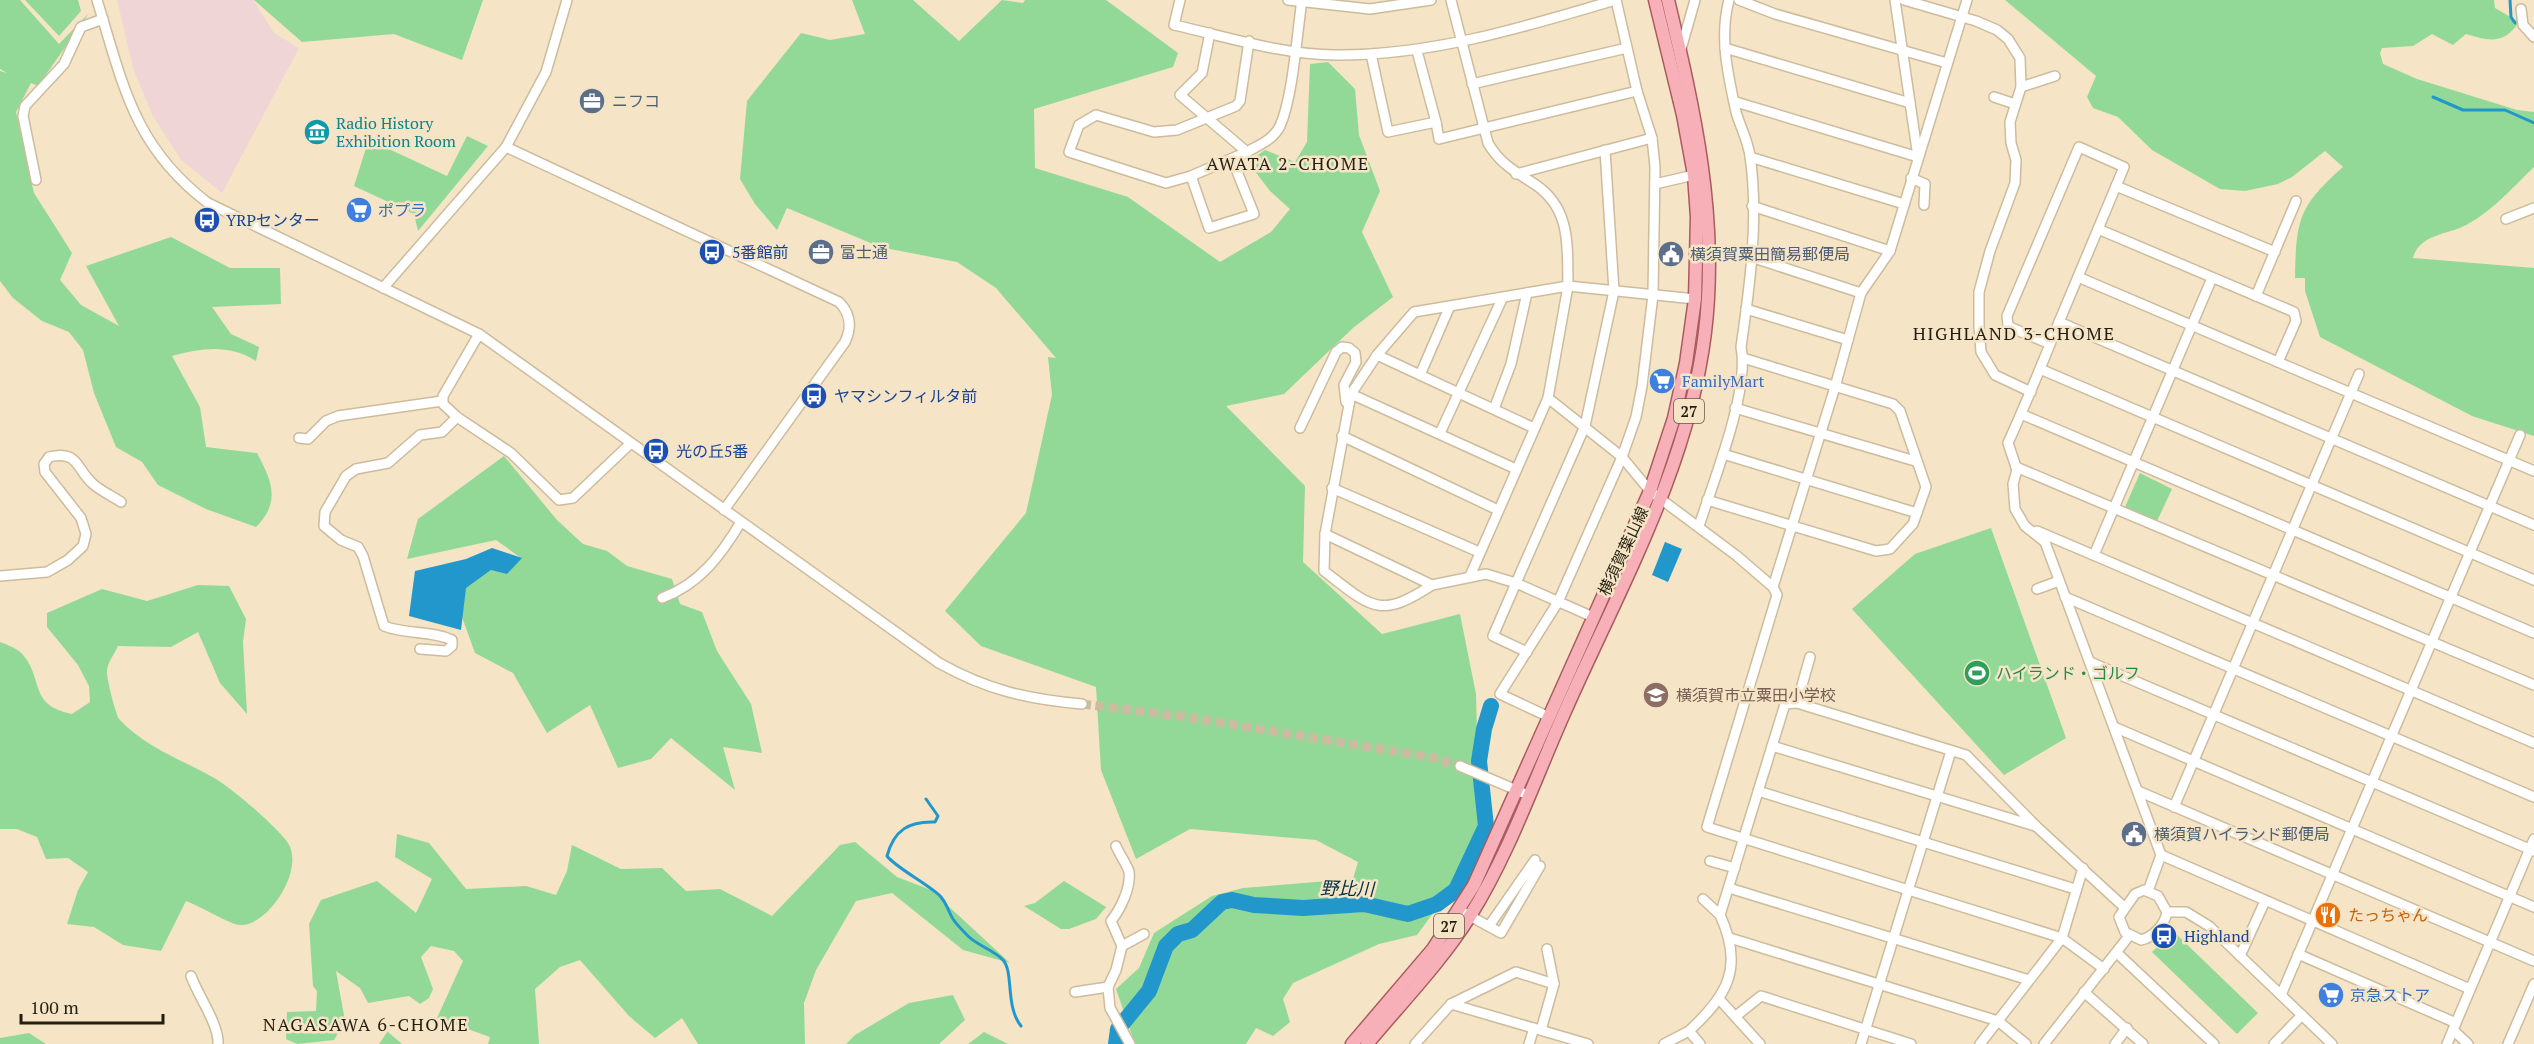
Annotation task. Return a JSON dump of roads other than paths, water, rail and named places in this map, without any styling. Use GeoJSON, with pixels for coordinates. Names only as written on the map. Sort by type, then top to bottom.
{"type":"FeatureCollection","features":[{"type":"Feature","properties":{"kind":"main road","name":"横須賀葉山線"},"geometry":{"type":"LineString","coordinates":[[1366,1044],[1440,958],[1465,913],[1515,790],[1650,491],[1674,418],[1686,363],[1695,299],[1696,217],[1694,175],[1676,79],[1655,0]]}},
{"type":"Feature","properties":{"kind":"main road","name":"横須賀葉山線"},"geometry":{"type":"LineString","coordinates":[[1352,1044],[1486,888],[1661,499],[1698,375],[1708,303],[1709,229],[1706,184],[1697,124],[1668,0]]}},
{"type":"Feature","properties":{"kind":"street"},"geometry":{"type":"LineString","coordinates":[[97,0],[124,92],[135,118],[160,158],[190,190],[231,216],[479,334],[939,663],[965,678],[994,690],[1035,700],[1082,704]]}},
{"type":"Feature","properties":{"kind":"street"},"geometry":{"type":"LineString","coordinates":[[383,288],[506,147],[546,72],[567,0]]}},
{"type":"Feature","properties":{"kind":"street"},"geometry":{"type":"LineString","coordinates":[[1180,0],[1174,25],[1295,51],[1333,56],[1417,51],[1552,19],[1615,0],[1637,92],[1653,138],[1655,184],[1653,296],[1642,386],[1636,417],[1622,457],[1558,602],[1500,694],[1549,717]]}},
{"type":"Feature","properties":{"kind":"street"},"geometry":{"type":"LineString","coordinates":[[1288,0],[1370,9],[1431,0]]}},
{"type":"Feature","properties":{"kind":"street"},"geometry":{"type":"LineString","coordinates":[[1451,0],[1483,129],[1497,158],[1516,174],[1537,186],[1551,199],[1563,216],[1568,286],[1548,398],[1470,576]]}},
{"type":"Feature","properties":{"kind":"street"},"geometry":{"type":"LineString","coordinates":[[1680,51],[1695,0]]}},
{"type":"Feature","properties":{"kind":"street"},"geometry":{"type":"LineString","coordinates":[[1699,526],[1723,454],[1735,408],[1743,358],[1741,347],[1751,257],[1750,157],[1725,48],[1725,16],[1729,0]]}},
{"type":"Feature","properties":{"kind":"street"},"geometry":{"type":"LineString","coordinates":[[1739,0],[1775,14],[1947,63]]}},
{"type":"Feature","properties":{"kind":"street"},"geometry":{"type":"LineString","coordinates":[[1895,0],[1918,157]]}},
{"type":"Feature","properties":{"kind":"street"},"geometry":{"type":"LineString","coordinates":[[1904,0],[1962,19],[1976,21],[1997,30],[2008,39],[2020,58],[2021,87],[2010,122],[2011,143],[2016,160],[2015,183],[1982,282],[1978,326],[1981,352],[1995,375],[2031,392]]}},
{"type":"Feature","properties":{"kind":"street"},"geometry":{"type":"LineString","coordinates":[[1773,587],[1835,387],[1861,293],[1890,251],[1967,0]]}},
{"type":"Feature","properties":{"kind":"street"},"geometry":{"type":"LineString","coordinates":[[1249,41],[1240,101],[1236,106],[1177,130],[1154,132],[1096,115],[1079,125],[1069,152],[1166,183],[1191,176],[1268,141],[1279,127],[1295,51],[1302,1]]}},
{"type":"Feature","properties":{"kind":"street"},"geometry":{"type":"LineString","coordinates":[[2521,9],[2523,25],[2534,37]]}},
{"type":"Feature","properties":{"kind":"street"},"geometry":{"type":"LineString","coordinates":[[36,180],[23,125],[25,106],[64,64],[81,27],[103,19]]}},
{"type":"Feature","properties":{"kind":"street"},"geometry":{"type":"LineString","coordinates":[[1210,33],[1202,73],[1180,95],[1247,152]]}},
{"type":"Feature","properties":{"kind":"street"},"geometry":{"type":"LineString","coordinates":[[1472,84],[1627,48]]}},
{"type":"Feature","properties":{"kind":"street"},"geometry":{"type":"LineString","coordinates":[[1725,48],[1910,103]]}},
{"type":"Feature","properties":{"kind":"street"},"geometry":{"type":"LineString","coordinates":[[1417,51],[1439,139],[1637,92]]}},
{"type":"Feature","properties":{"kind":"street"},"geometry":{"type":"LineString","coordinates":[[1371,54],[1388,132],[1436,122]]}},
{"type":"Feature","properties":{"kind":"street"},"geometry":{"type":"LineString","coordinates":[[2021,87],[2055,76]]}},
{"type":"Feature","properties":{"kind":"street"},"geometry":{"type":"LineString","coordinates":[[1994,97],[2015,104]]}},
{"type":"Feature","properties":{"kind":"street"},"geometry":{"type":"LineString","coordinates":[[1736,102],[1918,157]]}},
{"type":"Feature","properties":{"kind":"street"},"geometry":{"type":"LineString","coordinates":[[1516,174],[1653,138]]}},
{"type":"Feature","properties":{"kind":"street"},"geometry":{"type":"LineString","coordinates":[[506,147],[839,302],[846,309],[850,326],[845,342],[724,510]]}},
{"type":"Feature","properties":{"kind":"street"},"geometry":{"type":"LineString","coordinates":[[2050,344],[2012,328],[2008,325],[2007,316],[2079,147],[2124,167],[2031,392],[2008,443],[2016,467],[2013,484],[2015,509],[2025,526],[2045,542],[2161,855],[2148,891]]}},
{"type":"Feature","properties":{"kind":"street"},"geometry":{"type":"LineString","coordinates":[[1527,652],[1493,636],[1585,426],[1614,291],[1605,150]]}},
{"type":"Feature","properties":{"kind":"street"},"geometry":{"type":"LineString","coordinates":[[1750,157],[1904,204]]}},
{"type":"Feature","properties":{"kind":"street"},"geometry":{"type":"LineString","coordinates":[[1191,176],[1209,228],[1254,214],[1232,159]]}},
{"type":"Feature","properties":{"kind":"street"},"geometry":{"type":"LineString","coordinates":[[1655,184],[1694,175]]}},
{"type":"Feature","properties":{"kind":"street"},"geometry":{"type":"LineString","coordinates":[[1911,178],[1925,184],[1924,205]]}},
{"type":"Feature","properties":{"kind":"street"},"geometry":{"type":"LineString","coordinates":[[2116,186],[2275,252]]}},
{"type":"Feature","properties":{"kind":"street"},"geometry":{"type":"LineString","coordinates":[[2256,296],[2296,201]]}},
{"type":"Feature","properties":{"kind":"street"},"geometry":{"type":"LineString","coordinates":[[1752,206],[1890,251]]}},
{"type":"Feature","properties":{"kind":"street"},"geometry":{"type":"LineString","coordinates":[[2506,219],[2534,208]]}},
{"type":"Feature","properties":{"kind":"street"},"geometry":{"type":"LineString","coordinates":[[2098,229],[2294,312],[2296,321],[2277,362]]}},
{"type":"Feature","properties":{"kind":"street"},"geometry":{"type":"LineString","coordinates":[[1751,257],[1861,293]]}},
{"type":"Feature","properties":{"kind":"street"},"geometry":{"type":"LineString","coordinates":[[2078,277],[2534,471]]}},
{"type":"Feature","properties":{"kind":"street"},"geometry":{"type":"LineString","coordinates":[[2094,555],[2212,278]]}},
{"type":"Feature","properties":{"kind":"street"},"geometry":{"type":"LineString","coordinates":[[1593,617],[1516,583],[1486,574],[1432,585],[1405,603],[1382,607],[1370,604],[1324,572],[1325,534],[1351,394],[1377,355],[1414,312],[1449,308],[1568,286],[1695,299]]}},
{"type":"Feature","properties":{"kind":"street"},"geometry":{"type":"LineString","coordinates":[[1494,409],[1511,364],[1527,293]]}},
{"type":"Feature","properties":{"kind":"street"},"geometry":{"type":"LineString","coordinates":[[1440,433],[1502,299]]}},
{"type":"Feature","properties":{"kind":"street"},"geometry":{"type":"LineString","coordinates":[[1420,375],[1449,308]]}},
{"type":"Feature","properties":{"kind":"street"},"geometry":{"type":"LineString","coordinates":[[1746,309],[1848,340]]}},
{"type":"Feature","properties":{"kind":"street"},"geometry":{"type":"LineString","coordinates":[[2060,322],[2534,525]]}},
{"type":"Feature","properties":{"kind":"street"},"geometry":{"type":"LineString","coordinates":[[442,401],[479,334]]}},
{"type":"Feature","properties":{"kind":"street"},"geometry":{"type":"LineString","coordinates":[[1300,428],[1336,352],[1342,347],[1349,348],[1355,353],[1356,362],[1344,385],[1347,414]]}},
{"type":"Feature","properties":{"kind":"street"},"geometry":{"type":"LineString","coordinates":[[1377,355],[1534,428]]}},
{"type":"Feature","properties":{"kind":"street"},"geometry":{"type":"LineString","coordinates":[[1707,500],[1876,551],[1890,549],[1913,524],[1926,487],[1915,461],[1900,411],[1893,404],[1743,358]]}},
{"type":"Feature","properties":{"kind":"street"},"geometry":{"type":"LineString","coordinates":[[2040,369],[2534,580]]}},
{"type":"Feature","properties":{"kind":"street"},"geometry":{"type":"LineString","coordinates":[[2174,807],[2359,374]]}},
{"type":"Feature","properties":{"kind":"street"},"geometry":{"type":"LineString","coordinates":[[1351,394],[1516,468]]}},
{"type":"Feature","properties":{"kind":"street"},"geometry":{"type":"LineString","coordinates":[[1548,398],[1622,457],[1650,491],[1699,526],[1773,587],[1777,595],[1707,827],[2062,938],[2104,969]]}},
{"type":"Feature","properties":{"kind":"street"},"geometry":{"type":"LineString","coordinates":[[442,401],[457,417],[511,453],[559,500],[573,498],[630,443]]}},
{"type":"Feature","properties":{"kind":"street"},"geometry":{"type":"LineString","coordinates":[[299,438],[308,439],[326,421],[338,416],[442,401]]}},
{"type":"Feature","properties":{"kind":"street"},"geometry":{"type":"LineString","coordinates":[[1735,408],[1915,461]]}},
{"type":"Feature","properties":{"kind":"street"},"geometry":{"type":"LineString","coordinates":[[2021,414],[2534,633]]}},
{"type":"Feature","properties":{"kind":"street"},"geometry":{"type":"LineString","coordinates":[[420,649],[446,651],[452,646],[452,640],[436,633],[399,632],[384,626],[363,556],[358,547],[341,540],[324,526],[325,512],[346,476],[356,469],[388,463],[420,435],[442,432],[457,417]]}},
{"type":"Feature","properties":{"kind":"street"},"geometry":{"type":"LineString","coordinates":[[2281,994],[2520,435]]}},
{"type":"Feature","properties":{"kind":"street"},"geometry":{"type":"LineString","coordinates":[[1342,436],[1498,510]]}},
{"type":"Feature","properties":{"kind":"street"},"geometry":{"type":"LineString","coordinates":[[0,576],[47,572],[68,560],[83,546],[87,534],[81,518],[45,472],[44,464],[49,456],[60,454],[72,457],[92,484],[121,502]]}},
{"type":"Feature","properties":{"kind":"street"},"geometry":{"type":"LineString","coordinates":[[1723,454],[1917,513]]}},
{"type":"Feature","properties":{"kind":"street"},"geometry":{"type":"LineString","coordinates":[[2016,467],[2534,685]]}},
{"type":"Feature","properties":{"kind":"street"},"geometry":{"type":"LineString","coordinates":[[1332,488],[1479,552]]}},
{"type":"Feature","properties":{"kind":"street"},"geometry":{"type":"LineString","coordinates":[[662,598],[682,591],[701,577],[741,522]]}},
{"type":"Feature","properties":{"kind":"street"},"geometry":{"type":"LineString","coordinates":[[2025,526],[2534,742]]}},
{"type":"Feature","properties":{"kind":"street"},"geometry":{"type":"LineString","coordinates":[[1325,534],[1432,585]]}},
{"type":"Feature","properties":{"kind":"street"},"geometry":{"type":"LineString","coordinates":[[2037,589],[2059,581]]}},
{"type":"Feature","properties":{"kind":"street"},"geometry":{"type":"LineString","coordinates":[[2065,597],[2534,797]]}},
{"type":"Feature","properties":{"kind":"street"},"geometry":{"type":"LineString","coordinates":[[1797,704],[1810,657]]}},
{"type":"Feature","properties":{"kind":"street"},"geometry":{"type":"LineString","coordinates":[[2090,662],[2532,850]]}},
{"type":"Feature","properties":{"kind":"street"},"geometry":{"type":"LineString","coordinates":[[1720,915],[1785,704],[1797,704],[1965,755],[2037,827],[2124,908]]}},
{"type":"Feature","properties":{"kind":"street"},"geometry":{"type":"LineString","coordinates":[[2114,727],[2534,907]]}},
{"type":"Feature","properties":{"kind":"street"},"geometry":{"type":"LineString","coordinates":[[1772,746],[2037,827]]}},
{"type":"Feature","properties":{"kind":"street"},"geometry":{"type":"LineString","coordinates":[[1861,1044],[1951,751]]}},
{"type":"Feature","properties":{"kind":"street"},"geometry":{"type":"LineString","coordinates":[[1464,767],[1528,795]]}},
{"type":"Feature","properties":{"kind":"street"},"geometry":{"type":"LineString","coordinates":[[1758,791],[2075,889]]}},
{"type":"Feature","properties":{"kind":"street"},"geometry":{"type":"LineString","coordinates":[[2138,791],[2534,961]]}},
{"type":"Feature","properties":{"kind":"street"},"geometry":{"type":"LineString","coordinates":[[2447,1044],[2532,850],[2534,839]]}},
{"type":"Feature","properties":{"kind":"street"},"geometry":{"type":"LineString","coordinates":[[1116,846],[1129,872],[1126,893],[1118,914],[1111,921],[1122,946],[1116,970],[1108,987],[1114,1017],[1130,1044]]}},
{"type":"Feature","properties":{"kind":"street"},"geometry":{"type":"LineString","coordinates":[[2161,855],[2470,989]]}},
{"type":"Feature","properties":{"kind":"street"},"geometry":{"type":"LineString","coordinates":[[1710,861],[1735,868]]}},
{"type":"Feature","properties":{"kind":"street"},"geometry":{"type":"LineString","coordinates":[[1465,913],[1501,933],[1538,863]]}},
{"type":"Feature","properties":{"kind":"street"},"geometry":{"type":"LineString","coordinates":[[1980,1044],[2062,938],[2083,868]]}},
{"type":"Feature","properties":{"kind":"street"},"geometry":{"type":"LineString","coordinates":[[1729,888],[2029,980]]}},
{"type":"Feature","properties":{"kind":"street"},"geometry":{"type":"LineString","coordinates":[[2148,891],[2158,896],[2167,912],[2162,924],[2142,940],[2129,936],[2120,920],[2124,908],[2137,892],[2148,891]]}},
{"type":"Feature","properties":{"kind":"street"},"geometry":{"type":"LineString","coordinates":[[1664,1044],[1689,1031],[1720,1000],[1731,969],[1730,939],[1720,915],[1703,899]]}},
{"type":"Feature","properties":{"kind":"street"},"geometry":{"type":"LineString","coordinates":[[2240,956],[2265,901]]}},
{"type":"Feature","properties":{"kind":"street"},"geometry":{"type":"LineString","coordinates":[[2167,912],[2186,912],[2197,917],[2332,1044]]}},
{"type":"Feature","properties":{"kind":"street"},"geometry":{"type":"LineString","coordinates":[[1122,946],[1144,934]]}},
{"type":"Feature","properties":{"kind":"street"},"geometry":{"type":"LineString","coordinates":[[2044,1044],[2129,936]]}},
{"type":"Feature","properties":{"kind":"street"},"geometry":{"type":"LineString","coordinates":[[1730,939],[1998,1021],[2026,1044]]}},
{"type":"Feature","properties":{"kind":"street"},"geometry":{"type":"LineString","coordinates":[[1529,1044],[1538,1029],[1554,984],[1547,949]]}},
{"type":"Feature","properties":{"kind":"street"},"geometry":{"type":"LineString","coordinates":[[2117,953],[2214,1044]]}},
{"type":"Feature","properties":{"kind":"street"},"geometry":{"type":"LineString","coordinates":[[2298,954],[2454,1026],[2468,1044]]}},
{"type":"Feature","properties":{"kind":"street"},"geometry":{"type":"LineString","coordinates":[[1419,1043],[1451,1004],[1515,972],[1554,984]]}},
{"type":"Feature","properties":{"kind":"street"},"geometry":{"type":"LineString","coordinates":[[191,976],[197,996],[219,1034],[218,1044]]}},
{"type":"Feature","properties":{"kind":"street"},"geometry":{"type":"LineString","coordinates":[[2508,1044],[2534,984]]}},
{"type":"Feature","properties":{"kind":"street"},"geometry":{"type":"LineString","coordinates":[[1075,992],[1108,987]]}},
{"type":"Feature","properties":{"kind":"street"},"geometry":{"type":"LineString","coordinates":[[2084,992],[2143,1044]]}},
{"type":"Feature","properties":{"kind":"street"},"geometry":{"type":"LineString","coordinates":[[1736,1016],[1761,996],[1911,1044]]}},
{"type":"Feature","properties":{"kind":"street"},"geometry":{"type":"LineString","coordinates":[[1720,1000],[1760,1044]]}},
{"type":"Feature","properties":{"kind":"street"},"geometry":{"type":"LineString","coordinates":[[1451,1004],[1588,1044]]}},
{"type":"Feature","properties":{"kind":"street"},"geometry":{"type":"LineString","coordinates":[[2274,1044],[2302,1015]]}},
{"type":"Feature","properties":{"kind":"street"},"geometry":{"type":"LineString","coordinates":[[2115,1044],[2127,1028]]}},
{"type":"Feature","properties":{"kind":"street"},"geometry":{"type":"LineString","coordinates":[[1689,1031],[1700,1044]]}},
{"type":"Feature","properties":{"kind":"water"},"geometry":{"type":"Polygon","coordinates":[[[1665,542],[1682,549],[1668,582],[1652,575],[1665,542]]]}},
{"type":"Feature","properties":{"kind":"water"},"geometry":{"type":"Polygon","coordinates":[[[492,548],[522,558],[507,574],[491,570],[466,588],[461,630],[409,616],[415,571],[466,559],[492,548]]]}},
{"type":"Feature","properties":{"kind":"waterway"},"geometry":{"type":"LineString","coordinates":[[2510,0],[2511,17],[2515,23]]}},
{"type":"Feature","properties":{"kind":"waterway"},"geometry":{"type":"LineString","coordinates":[[2433,97],[2463,110],[2505,110],[2534,123]]}},
{"type":"Feature","properties":{"kind":"waterway","name":"野比川"},"geometry":{"type":"LineString","coordinates":[[1116,1044],[1118,1029],[1149,991],[1166,946],[1178,934],[1192,930],[1222,902],[1232,900],[1254,905],[1303,908],[1364,904],[1408,914],[1437,904],[1456,890],[1486,826],[1479,761],[1484,729],[1491,706]]}},
{"type":"Feature","properties":{"kind":"waterway"},"geometry":{"type":"LineString","coordinates":[[926,799],[938,816],[935,822],[918,823],[904,829],[894,840],[887,856],[939,895],[953,919],[964,932],[1003,960],[1008,973],[1013,1009],[1021,1026]]}},
{"type":"Feature","properties":{"kind":"tunnel"},"geometry":{"type":"LineString","coordinates":[[1082,704],[1179,716],[1435,758],[1460,766]]}},
{"type":"Feature","properties":{"kind":"place","name":"ニフコ"},"geometry":{"type":"Point","coordinates":[592,101]}},
{"type":"Feature","properties":{"kind":"place","name":"Radio History Exhibition Room"},"geometry":{"type":"Point","coordinates":[317,132]}},
{"type":"Feature","properties":{"kind":"place","name":"ポプラ"},"geometry":{"type":"Point","coordinates":[359,210]}},
{"type":"Feature","properties":{"kind":"place","name":"YRPセンター"},"geometry":{"type":"Point","coordinates":[207,220]}},
{"type":"Feature","properties":{"kind":"place","name":"5番館前"},"geometry":{"type":"Point","coordinates":[712,252]}},
{"type":"Feature","properties":{"kind":"place","name":"富士通"},"geometry":{"type":"Point","coordinates":[821,252]}},
{"type":"Feature","properties":{"kind":"place","name":"横須賀粟田簡易郵便局"},"geometry":{"type":"Point","coordinates":[1671,254]}},
{"type":"Feature","properties":{"kind":"place","name":"FamilyMart"},"geometry":{"type":"Point","coordinates":[1662,381]}},
{"type":"Feature","properties":{"kind":"place","name":"ヤマシンフィルタ前"},"geometry":{"type":"Point","coordinates":[814,396]}},
{"type":"Feature","properties":{"kind":"place","name":"光の丘5番"},"geometry":{"type":"Point","coordinates":[656,451]}},
{"type":"Feature","properties":{"kind":"place","name":"ハイランド・ゴルフ"},"geometry":{"type":"Point","coordinates":[1977,673]}},
{"type":"Feature","properties":{"kind":"place","name":"横須賀市立粟田小学校"},"geometry":{"type":"Point","coordinates":[1656,695]}},
{"type":"Feature","properties":{"kind":"place","name":"横須賀ハイランド郵便局"},"geometry":{"type":"Point","coordinates":[2134,834]}},
{"type":"Feature","properties":{"kind":"place","name":"たっちゃん"},"geometry":{"type":"Point","coordinates":[2328,915]}},
{"type":"Feature","properties":{"kind":"place","name":"Highland"},"geometry":{"type":"Point","coordinates":[2164,936]}},
{"type":"Feature","properties":{"kind":"place","name":"京急ストア"},"geometry":{"type":"Point","coordinates":[2331,995]}},
{"type":"Feature","properties":{"kind":"district","name":"AWATA 2-CHOME"},"geometry":{"type":"Point","coordinates":[1288,163]}},
{"type":"Feature","properties":{"kind":"district","name":"HIGHLAND 3-CHOME"},"geometry":{"type":"Point","coordinates":[2014,333]}},
{"type":"Feature","properties":{"kind":"district","name":"NAGASAWA 6-CHOME"},"geometry":{"type":"Point","coordinates":[366,1024]}}]}
